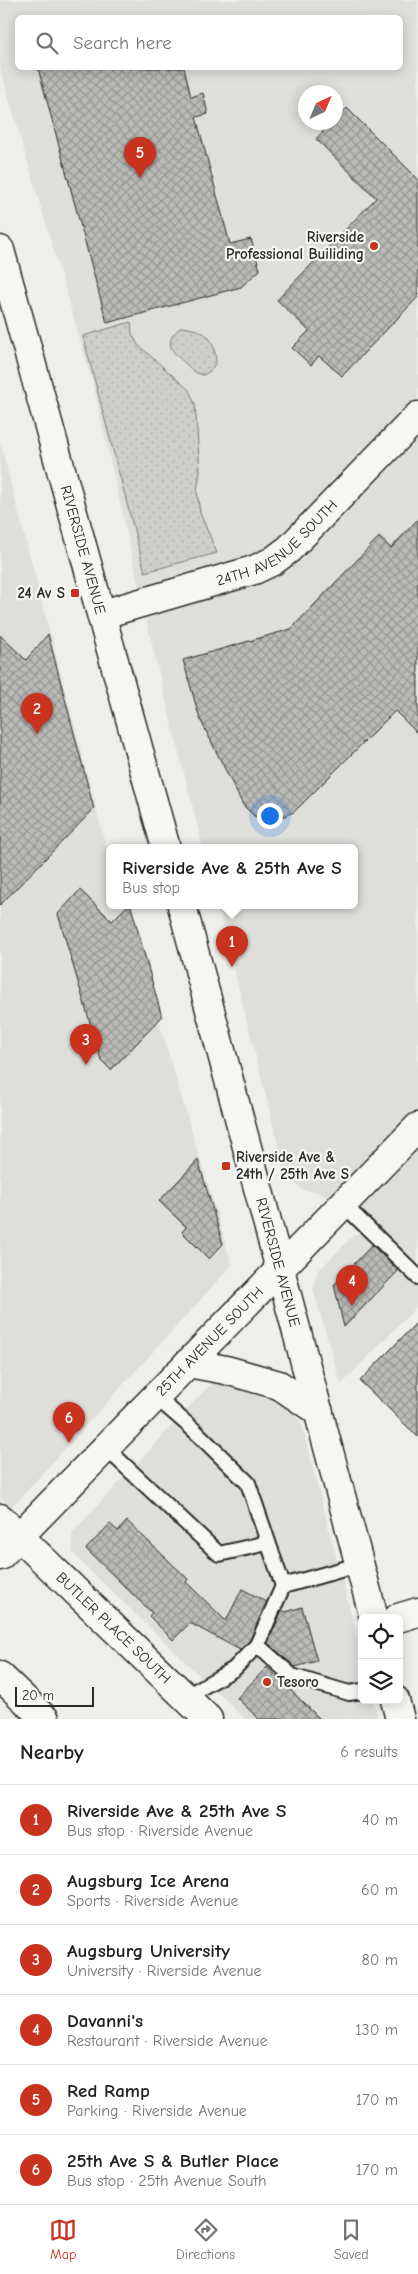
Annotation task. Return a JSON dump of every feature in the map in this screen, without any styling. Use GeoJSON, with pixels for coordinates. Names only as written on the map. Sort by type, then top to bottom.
{"type":"FeatureCollection","features":[{"type":"Feature","properties":{"kind":"main road","name":"RIVERSIDE AVENUE"},"geometry":{"type":"LineString","coordinates":[[0,250],[165,844]]}},
{"type":"Feature","properties":{"kind":"main road","name":"24TH AVENUE SOUTH"},"geometry":{"type":"LineString","coordinates":[[102,614],[254,570],[273,561],[289,549],[418,416]]}},
{"type":"Feature","properties":{"kind":"main road","name":"RIVERSIDE AVENUE"},"geometry":{"type":"LineString","coordinates":[[183,909],[319,1412],[358,1565],[373,1614]]}},
{"type":"Feature","properties":{"kind":"main road","name":"25TH AVENUE SOUTH"},"geometry":{"type":"LineString","coordinates":[[0,1556],[418,1126]]}},
{"type":"Feature","properties":{"kind":"main road"},"geometry":{"type":"LineString","coordinates":[[188,1363],[226,1370],[279,1385],[319,1412]]}},
{"type":"Feature","properties":{"kind":"main road","name":"BUTLER PLACE SOUTH"},"geometry":{"type":"LineString","coordinates":[[0,1518],[208,1719]]}},
{"type":"Feature","properties":{"kind":"main road"},"geometry":{"type":"LineString","coordinates":[[403,1616],[418,1612]]}},
{"type":"Feature","properties":{"kind":"main road"},"geometry":{"type":"LineString","coordinates":[[0,1676],[45,1719]]}},
{"type":"Feature","properties":{"kind":"main road"},"geometry":{"type":"LineString","coordinates":[[396,1704],[400,1719]]}},
{"type":"Feature","properties":{"kind":"lane"},"geometry":{"type":"LineString","coordinates":[[344,1204],[418,1276]]}},
{"type":"Feature","properties":{"kind":"lane"},"geometry":{"type":"LineString","coordinates":[[156,1397],[194,1430],[248,1483],[283,1586],[257,1645],[234,1669],[186,1697]]}},
{"type":"Feature","properties":{"kind":"lane"},"geometry":{"type":"LineString","coordinates":[[106,1448],[219,1554],[267,1543]]}},
{"type":"Feature","properties":{"kind":"lane"},"geometry":{"type":"LineString","coordinates":[[283,1586],[358,1565]]}},
{"type":"Feature","properties":{"kind":"lane"},"geometry":{"type":"LineString","coordinates":[[257,1645],[292,1676],[349,1693],[358,1692]]}},
{"type":"Feature","properties":{"kind":"shaded area"},"geometry":{"type":"Polygon","coordinates":[[[0,0],[418,0],[418,1267],[378,1229],[318,1192],[303,1190],[286,1176],[219,909],[358,909],[358,844],[202,844],[153,649],[93,384],[0,68],[0,0]]]}},
{"type":"Feature","properties":{"kind":"shaded area"},"geometry":{"type":"Polygon","coordinates":[[[131,322],[132,334],[138,345],[189,390],[195,404],[200,471],[197,491],[200,513],[217,553],[145,572],[83,336],[131,322]]]}},
{"type":"Feature","properties":{"kind":"shaded area"},"geometry":{"type":"Polygon","coordinates":[[[181,327],[197,330],[211,341],[216,362],[211,370],[204,375],[193,370],[179,358],[170,345],[172,337],[181,327]]]}},
{"type":"Feature","properties":{"kind":"shaded area"},"geometry":{"type":"Polygon","coordinates":[[[0,442],[106,847],[106,909],[125,909],[232,1265],[11,1508],[0,1497],[0,442]]]}},
{"type":"Feature","properties":{"kind":"shaded area"},"geometry":{"type":"Polygon","coordinates":[[[363,1233],[372,1239],[418,1285],[418,1305],[341,1385],[313,1289],[317,1272],[355,1234],[363,1233]]]}},
{"type":"Feature","properties":{"kind":"shaded area"},"geometry":{"type":"Polygon","coordinates":[[[215,1382],[278,1397],[301,1423],[358,1640],[358,1704],[374,1704],[378,1719],[245,1719],[73,1554],[72,1533],[206,1389],[215,1382]]]}},
{"type":"Feature","properties":{"kind":"building"},"geometry":{"type":"Polygon","coordinates":[[[39,70],[184,70],[191,97],[203,93],[208,114],[196,117],[230,244],[251,239],[260,270],[241,287],[107,323],[39,70]]]}},
{"type":"Feature","properties":{"kind":"building","name":"Riverside Professional Builiding"},"geometry":{"type":"Polygon","coordinates":[[[347,108],[418,179],[418,297],[342,376],[319,356],[311,365],[292,348],[309,331],[277,300],[376,198],[316,139],[324,130],[343,130],[343,112],[347,108]]]}},
{"type":"Feature","properties":{"kind":"building"},"geometry":{"type":"Polygon","coordinates":[[[418,519],[418,734],[395,711],[294,812],[274,820],[266,820],[254,816],[243,805],[200,719],[183,660],[291,629],[379,537],[391,548],[418,519]]]}},
{"type":"Feature","properties":{"kind":"building"},"geometry":{"type":"Polygon","coordinates":[[[48,634],[94,809],[0,905],[0,635],[26,660],[48,634]]]}},
{"type":"Feature","properties":{"kind":"building"},"geometry":{"type":"Polygon","coordinates":[[[80,890],[112,921],[124,909],[132,909],[162,1017],[111,1070],[101,1060],[58,914],[80,890]]]}},
{"type":"Feature","properties":{"kind":"building"},"geometry":{"type":"Polygon","coordinates":[[[198,1160],[223,1244],[209,1259],[182,1232],[186,1227],[159,1201],[198,1160]]]}},
{"type":"Feature","properties":{"kind":"building"},"geometry":{"type":"Polygon","coordinates":[[[372,1245],[398,1271],[344,1327],[334,1285],[372,1245]]]}},
{"type":"Feature","properties":{"kind":"building"},"geometry":{"type":"Polygon","coordinates":[[[418,1321],[418,1437],[360,1381],[418,1321]]]}},
{"type":"Feature","properties":{"kind":"building"},"geometry":{"type":"Polygon","coordinates":[[[127,1521],[188,1579],[186,1582],[226,1621],[242,1589],[267,1602],[250,1640],[240,1650],[190,1623],[173,1640],[149,1616],[152,1613],[86,1549],[110,1524],[118,1531],[127,1521]]]}},
{"type":"Feature","properties":{"kind":"building","name":"Tesoro"},"geometry":{"type":"Polygon","coordinates":[[[302,1607],[317,1661],[295,1667],[268,1643],[282,1610],[286,1612],[302,1607]]]}},
{"type":"Feature","properties":{"kind":"building","name":"Tesoro"},"geometry":{"type":"Polygon","coordinates":[[[267,1667],[320,1719],[259,1719],[237,1698],[267,1667]]]}},
{"type":"Feature","properties":{"kind":"place","name":"Red Ramp"},"geometry":{"type":"Point","coordinates":[140,178]}},
{"type":"Feature","properties":{"kind":"place","name":"Riverside Professional Builiding"},"geometry":{"type":"Point","coordinates":[374,246]}},
{"type":"Feature","properties":{"kind":"place","name":"24 Av S"},"geometry":{"type":"Point","coordinates":[75,593]}},
{"type":"Feature","properties":{"kind":"place","name":"Augsburg Ice Arena"},"geometry":{"type":"Point","coordinates":[37,734]}},
{"type":"Feature","properties":{"kind":"place","name":"Riverside Ave & 25th Ave S"},"geometry":{"type":"Point","coordinates":[232,967]}},
{"type":"Feature","properties":{"kind":"place","name":"Augsburg University"},"geometry":{"type":"Point","coordinates":[86,1065]}},
{"type":"Feature","properties":{"kind":"place","name":"Riverside Ave & 24th / 25th Ave S"},"geometry":{"type":"Point","coordinates":[226,1166]}},
{"type":"Feature","properties":{"kind":"place","name":"Davanni's"},"geometry":{"type":"Point","coordinates":[352,1306]}},
{"type":"Feature","properties":{"kind":"place","name":"25th Ave S & Butler Place"},"geometry":{"type":"Point","coordinates":[69,1443]}},
{"type":"Feature","properties":{"kind":"place","name":"Tesoro"},"geometry":{"type":"Point","coordinates":[267,1682]}}]}
